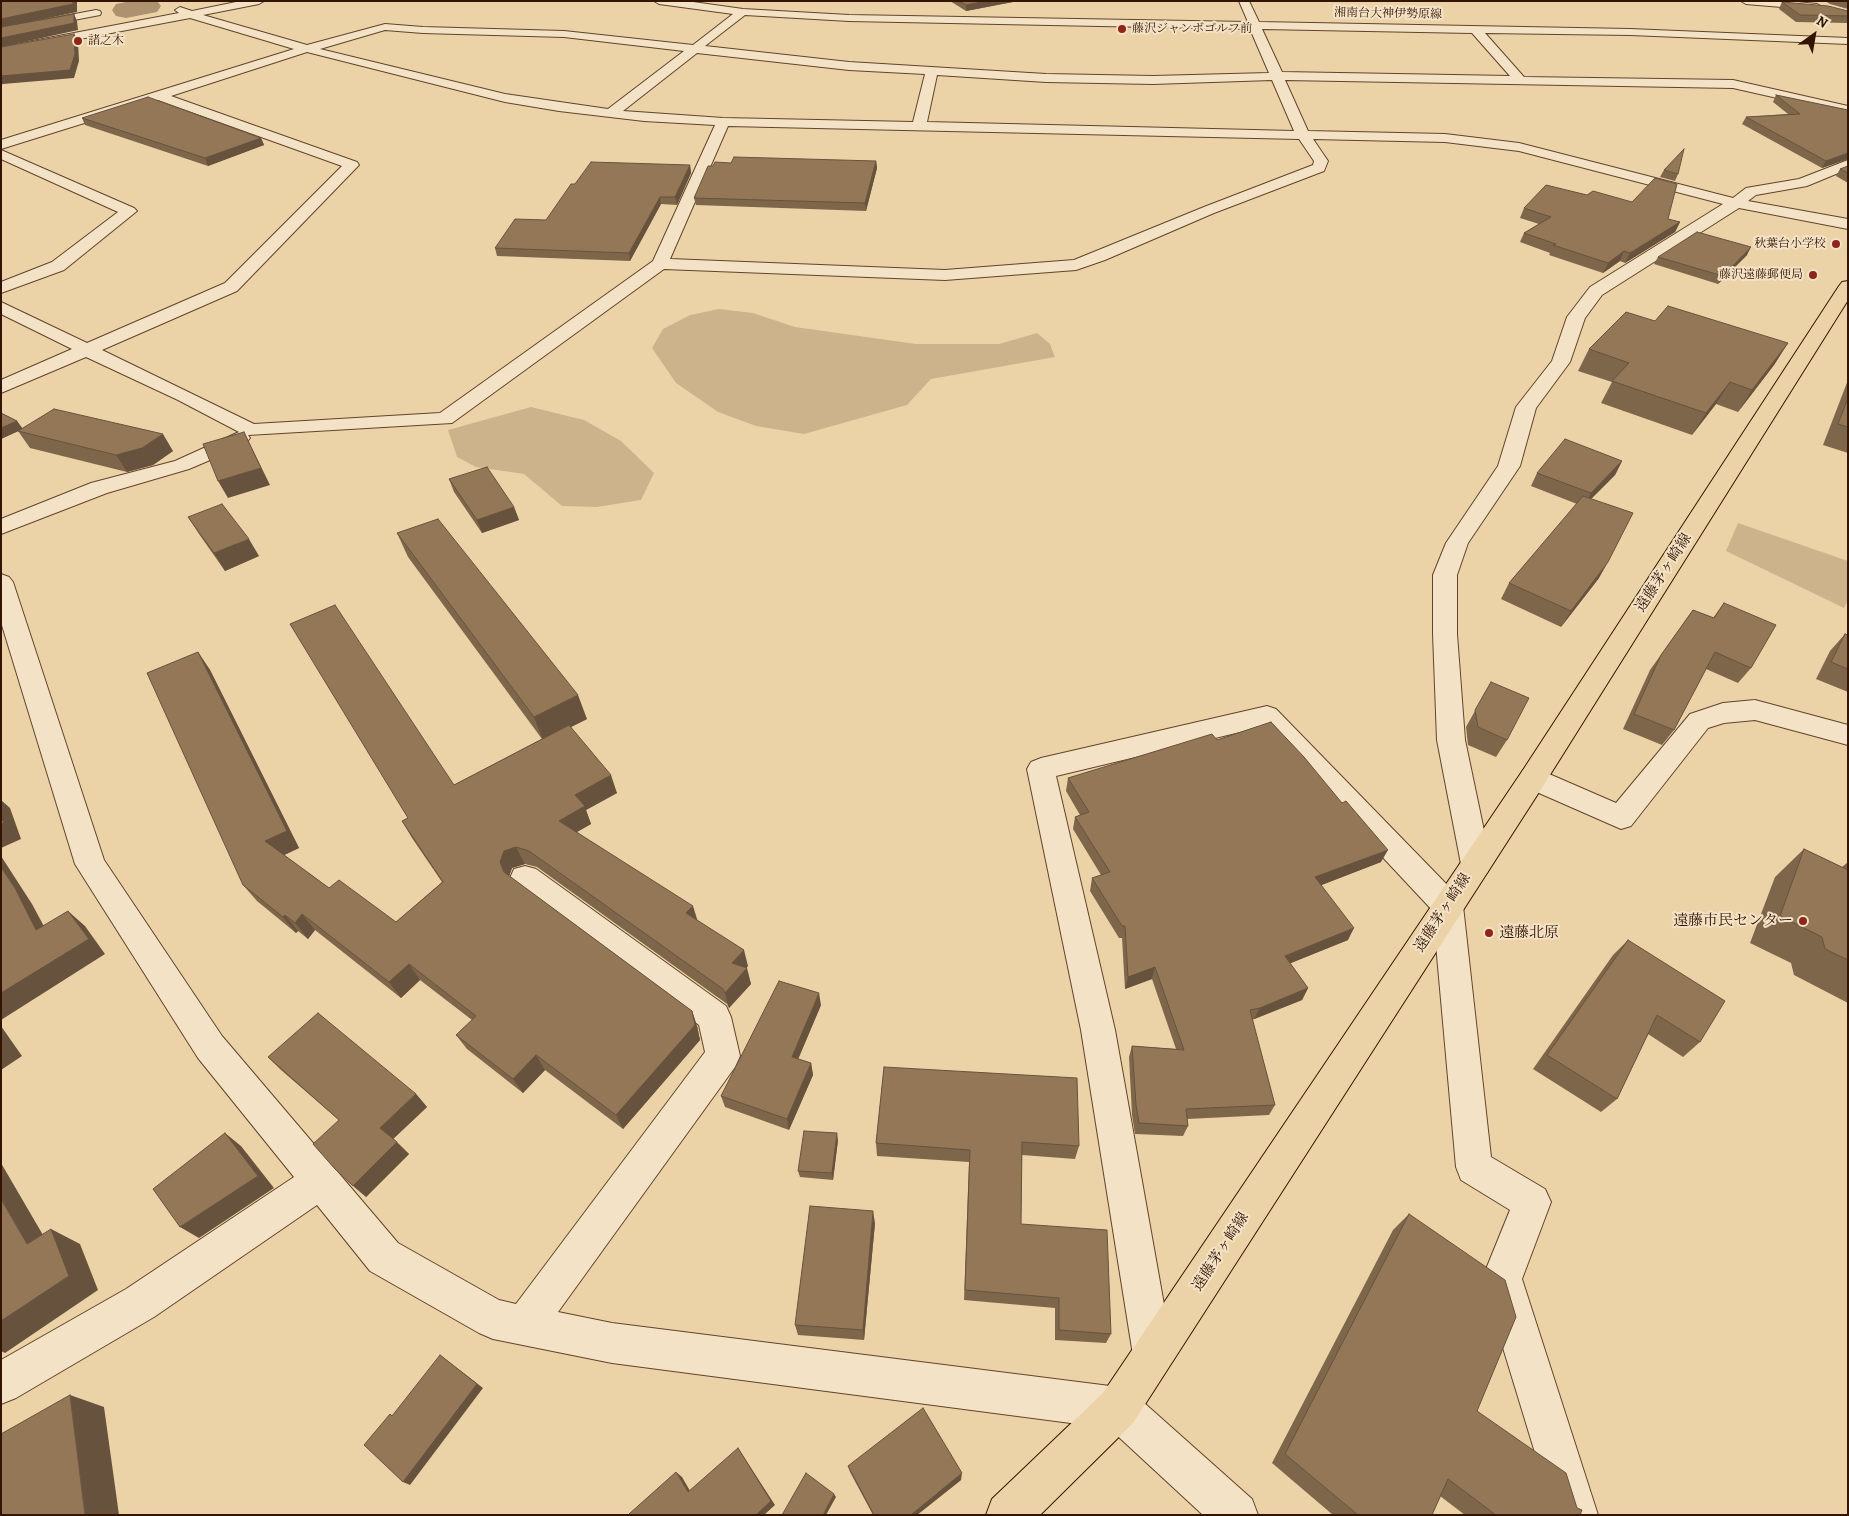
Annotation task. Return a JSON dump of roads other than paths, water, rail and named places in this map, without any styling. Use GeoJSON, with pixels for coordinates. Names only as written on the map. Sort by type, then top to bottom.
{"type":"FeatureCollection","features":[{"type":"Feature","properties":{"kind":"main road","name":"遠藤茅ヶ崎線"},"geometry":{"type":"LineString","coordinates":[[1008,1515],[1118,1408],[1533,778],[1848,286]]}},
{"type":"Feature","properties":{"kind":"street"},"geometry":{"type":"LineString","coordinates":[[1,51],[228,1]]}},
{"type":"Feature","properties":{"kind":"street"},"geometry":{"type":"LineString","coordinates":[[1,44],[94,26],[259,1]]}},
{"type":"Feature","properties":{"kind":"street","name":"湘南台大神伊勢原線"},"geometry":{"type":"LineString","coordinates":[[659,1],[853,12],[956,11],[1475,29],[1732,35],[1848,41]]}},
{"type":"Feature","properties":{"kind":"street","name":"湘南台大神伊勢原線"},"geometry":{"type":"LineString","coordinates":[[706,1],[848,18],[1679,26],[1848,34]]}},
{"type":"Feature","properties":{"kind":"street"},"geometry":{"type":"LineString","coordinates":[[660,264],[945,275],[1076,265],[1209,210],[1319,168],[1322,162],[1303,135],[1244,1]]}},
{"type":"Feature","properties":{"kind":"street"},"geometry":{"type":"LineString","coordinates":[[1746,1],[1825,8],[1815,1]]}},
{"type":"Feature","properties":{"kind":"street"},"geometry":{"type":"LineString","coordinates":[[611,113],[750,6]]}},
{"type":"Feature","properties":{"kind":"street"},"geometry":{"type":"LineString","coordinates":[[1,30],[96,7],[94,26]]}},
{"type":"Feature","properties":{"kind":"street"},"geometry":{"type":"LineString","coordinates":[[185,12],[306,49],[505,98],[611,113],[723,122],[1445,138],[1519,147],[1736,203],[1848,224]]}},
{"type":"Feature","properties":{"kind":"street"},"geometry":{"type":"LineString","coordinates":[[1,144],[385,26],[423,30],[564,34],[849,66],[1046,78],[1153,80],[1276,76],[1733,84],[1848,110]]}},
{"type":"Feature","properties":{"kind":"street"},"geometry":{"type":"LineString","coordinates":[[1475,29],[1520,80]]}},
{"type":"Feature","properties":{"kind":"street"},"geometry":{"type":"LineString","coordinates":[[919,126],[932,70]]}},
{"type":"Feature","properties":{"kind":"street"},"geometry":{"type":"LineString","coordinates":[[1,387],[231,287],[352,165],[159,96]]}},
{"type":"Feature","properties":{"kind":"street"},"geometry":{"type":"LineString","coordinates":[[1,307],[251,430],[445,419],[660,264],[723,122]]}},
{"type":"Feature","properties":{"kind":"street"},"geometry":{"type":"LineString","coordinates":[[1,154],[128,211],[58,266],[1,288]]}},
{"type":"Feature","properties":{"kind":"street"},"geometry":{"type":"LineString","coordinates":[[1476,864],[1451,740],[1445,634],[1445,575],[1457,543],[1509,466],[1526,407],[1560,362],[1576,316],[1596,291],[1736,203],[1751,191],[1802,182],[1848,164]]}},
{"type":"Feature","properties":{"kind":"street"},"geometry":{"type":"LineString","coordinates":[[1,527],[99,488],[182,465],[229,445],[251,430]]}},
{"type":"Feature","properties":{"kind":"street"},"geometry":{"type":"LineString","coordinates":[[1,582],[90,864],[210,1047],[384,1257],[492,1319],[524,1326],[612,1343],[1118,1408],[1236,1515]]}},
{"type":"Feature","properties":{"kind":"street"},"geometry":{"type":"LineString","coordinates":[[1533,778],[1621,818],[1699,720],[1723,713],[1755,710],[1848,735]]}},
{"type":"Feature","properties":{"kind":"street"},"geometry":{"type":"LineString","coordinates":[[1153,1355],[1098,1030],[1041,769],[1267,716],[1448,906],[1474,1167],[1532,1202],[1502,1279],[1576,1515]]}},
{"type":"Feature","properties":{"kind":"street"},"geometry":{"type":"LineString","coordinates":[[524,1326],[723,1056],[714,1017],[525,878]]}},
{"type":"Feature","properties":{"kind":"street"},"geometry":{"type":"LineString","coordinates":[[1,1383],[140,1304],[321,1181]]}},
{"type":"Feature","properties":{"kind":"waterway"},"geometry":{"type":"LineString","coordinates":[[126,10],[147,6]]}},
{"type":"Feature","properties":{"kind":"place","name":"藤沢ジャンボゴルフ前"},"geometry":{"type":"Point","coordinates":[1122,29]}},
{"type":"Feature","properties":{"kind":"place","name":"諸之木"},"geometry":{"type":"Point","coordinates":[78,41]}},
{"type":"Feature","properties":{"kind":"place","name":"秋葉台小学校"},"geometry":{"type":"Point","coordinates":[1836,244]}},
{"type":"Feature","properties":{"kind":"place","name":"藤沢遠藤郵便局"},"geometry":{"type":"Point","coordinates":[1813,275]}},
{"type":"Feature","properties":{"kind":"place","name":"遠藤市民センター"},"geometry":{"type":"Point","coordinates":[1803,921]}},
{"type":"Feature","properties":{"kind":"place","name":"遠藤北原"},"geometry":{"type":"Point","coordinates":[1489,933]}}]}
